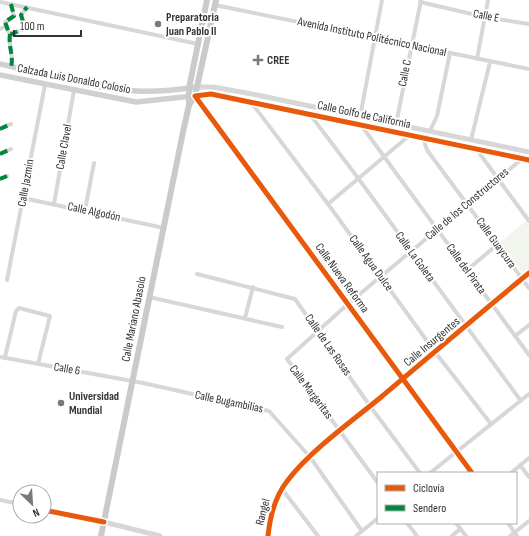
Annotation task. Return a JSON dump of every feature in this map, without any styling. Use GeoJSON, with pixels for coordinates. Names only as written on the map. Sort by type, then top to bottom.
{"type":"FeatureCollection","features":[{"type":"Feature","properties":{"kind":"main road"},"geometry":{"type":"LineString","coordinates":[[189,105],[189,88],[207,0]]}},
{"type":"Feature","properties":{"kind":"main road"},"geometry":{"type":"LineString","coordinates":[[189,105],[195,96],[215,3]]}},
{"type":"Feature","properties":{"kind":"main road","name":"Calzada Luis Donaldo Colosio"},"geometry":{"type":"LineString","coordinates":[[0,64],[78,82],[137,91],[197,87]]}},
{"type":"Feature","properties":{"kind":"main road","name":"Calzada Luis Donaldo Colosio"},"geometry":{"type":"LineString","coordinates":[[0,75],[136,102],[195,96]]}},
{"type":"Feature","properties":{"kind":"main road","name":"Calle Mariano Abasolo"},"geometry":{"type":"LineString","coordinates":[[101,536],[189,105]]}},
{"type":"Feature","properties":{"kind":"street"},"geometry":{"type":"LineString","coordinates":[[361,124],[360,116],[382,0]]}},
{"type":"Feature","properties":{"kind":"street"},"geometry":{"type":"LineString","coordinates":[[477,59],[488,0]]}},
{"type":"Feature","properties":{"kind":"street","name":"Calle E"},"geometry":{"type":"LineString","coordinates":[[421,1],[485,17],[529,24]]}},
{"type":"Feature","properties":{"kind":"street","name":"Calle C"},"geometry":{"type":"LineString","coordinates":[[396,124],[421,1]]}},
{"type":"Feature","properties":{"kind":"street"},"geometry":{"type":"LineString","coordinates":[[0,2],[27,6],[198,44]]}},
{"type":"Feature","properties":{"kind":"street","name":"Avenida Instituto Politécnico Nacional"},"geometry":{"type":"LineString","coordinates":[[215,3],[374,38],[529,69]]}},
{"type":"Feature","properties":{"kind":"street"},"geometry":{"type":"LineString","coordinates":[[11,4],[14,16]]}},
{"type":"Feature","properties":{"kind":"street"},"geometry":{"type":"LineString","coordinates":[[10,34],[25,28],[21,16],[27,6]]}},
{"type":"Feature","properties":{"kind":"street"},"geometry":{"type":"LineString","coordinates":[[12,67],[13,60],[8,43],[10,34],[5,21],[14,16],[21,16]]}},
{"type":"Feature","properties":{"kind":"street"},"geometry":{"type":"LineString","coordinates":[[0,30],[6,26]]}},
{"type":"Feature","properties":{"kind":"street"},"geometry":{"type":"LineString","coordinates":[[425,138],[437,116],[450,53]]}},
{"type":"Feature","properties":{"kind":"street"},"geometry":{"type":"LineString","coordinates":[[490,62],[471,140],[529,221]]}},
{"type":"Feature","properties":{"kind":"street"},"geometry":{"type":"LineString","coordinates":[[74,90],[78,82]]}},
{"type":"Feature","properties":{"kind":"street","name":"Calle Jazmín"},"geometry":{"type":"LineString","coordinates":[[7,280],[45,85]]}},
{"type":"Feature","properties":{"kind":"street","name":"Calle Golfo de California"},"geometry":{"type":"LineString","coordinates":[[197,87],[213,87],[252,94],[529,152]]}},
{"type":"Feature","properties":{"kind":"street","name":"Calle Clavel"},"geometry":{"type":"LineString","coordinates":[[54,204],[74,90]]}},
{"type":"Feature","properties":{"kind":"street","name":"Calle Golfo de California"},"geometry":{"type":"LineString","coordinates":[[195,96],[211,94],[309,113],[529,160]]}},
{"type":"Feature","properties":{"kind":"street"},"geometry":{"type":"LineString","coordinates":[[251,102],[252,94]]}},
{"type":"Feature","properties":{"kind":"street","name":"Calle Nueva Reforma"},"geometry":{"type":"LineString","coordinates":[[195,96],[471,472]]}},
{"type":"Feature","properties":{"kind":"street","name":"Calle Agua Dulce"},"geometry":{"type":"LineString","coordinates":[[251,102],[381,276],[435,352],[491,424]]}},
{"type":"Feature","properties":{"kind":"street"},"geometry":{"type":"LineString","coordinates":[[308,106],[309,113]]}},
{"type":"Feature","properties":{"kind":"street","name":"Calle La Goleta"},"geometry":{"type":"LineString","coordinates":[[309,113],[521,401]]}},
{"type":"Feature","properties":{"kind":"street"},"geometry":{"type":"LineString","coordinates":[[0,129],[11,124]]}},
{"type":"Feature","properties":{"kind":"street","name":"Calle del Pirata"},"geometry":{"type":"LineString","coordinates":[[361,124],[529,355]]}},
{"type":"Feature","properties":{"kind":"street"},"geometry":{"type":"LineString","coordinates":[[328,204],[410,135]]}},
{"type":"Feature","properties":{"kind":"street","name":"Calle Guaycura"},"geometry":{"type":"LineString","coordinates":[[425,138],[427,150],[498,244],[529,288]]}},
{"type":"Feature","properties":{"kind":"street"},"geometry":{"type":"LineString","coordinates":[[0,154],[11,149]]}},
{"type":"Feature","properties":{"kind":"street","name":"Calle de los Constructores"},"geometry":{"type":"LineString","coordinates":[[287,359],[381,276],[522,159]]}},
{"type":"Feature","properties":{"kind":"street"},"geometry":{"type":"LineString","coordinates":[[85,210],[94,163]]}},
{"type":"Feature","properties":{"kind":"street"},"geometry":{"type":"LineString","coordinates":[[0,179],[7,176]]}},
{"type":"Feature","properties":{"kind":"street","name":"Calle Algodón"},"geometry":{"type":"LineString","coordinates":[[24,198],[164,228]]}},
{"type":"Feature","properties":{"kind":"street"},"geometry":{"type":"LineString","coordinates":[[467,270],[498,244]]}},
{"type":"Feature","properties":{"kind":"street","name":"Calle Insurgentes"},"geometry":{"type":"LineString","coordinates":[[310,457],[493,305],[529,273]]}},
{"type":"Feature","properties":{"kind":"street","name":"Calle de Las Rosas"},"geometry":{"type":"LineString","coordinates":[[197,274],[295,299],[370,406],[419,472]]}},
{"type":"Feature","properties":{"kind":"street"},"geometry":{"type":"LineString","coordinates":[[245,318],[253,288]]}},
{"type":"Feature","properties":{"kind":"street"},"geometry":{"type":"LineString","coordinates":[[150,297],[282,327]]}},
{"type":"Feature","properties":{"kind":"street"},"geometry":{"type":"LineString","coordinates":[[2,357],[16,310],[19,308],[50,316],[38,364]]}},
{"type":"Feature","properties":{"kind":"street"},"geometry":{"type":"LineString","coordinates":[[515,336],[529,325]]}},
{"type":"Feature","properties":{"kind":"street","name":"Calle 6"},"geometry":{"type":"LineString","coordinates":[[2,357],[133,381]]}},
{"type":"Feature","properties":{"kind":"street","name":"Calle Margaritas"},"geometry":{"type":"LineString","coordinates":[[287,359],[377,482]]}},
{"type":"Feature","properties":{"kind":"street","name":"Calle Bugambilias"},"geometry":{"type":"LineString","coordinates":[[133,381],[269,411],[310,457],[362,531]]}},
{"type":"Feature","properties":{"kind":"street"},"geometry":{"type":"LineString","coordinates":[[431,472],[529,394]]}},
{"type":"Feature","properties":{"kind":"street","name":"Rangel"},"geometry":{"type":"LineString","coordinates":[[268,536],[273,508],[282,489],[292,474],[310,457]]}},
{"type":"Feature","properties":{"kind":"street"},"geometry":{"type":"LineString","coordinates":[[512,472],[529,458]]}},
{"type":"Feature","properties":{"kind":"street"},"geometry":{"type":"LineString","coordinates":[[520,465],[529,477]]}},
{"type":"Feature","properties":{"kind":"street"},"geometry":{"type":"LineString","coordinates":[[282,489],[318,536]]}},
{"type":"Feature","properties":{"kind":"street"},"geometry":{"type":"LineString","coordinates":[[0,500],[12,502]]}},
{"type":"Feature","properties":{"kind":"street"},"geometry":{"type":"LineString","coordinates":[[52,512],[104,522],[160,536]]}},
{"type":"Feature","properties":{"kind":"street"},"geometry":{"type":"LineString","coordinates":[[356,536],[377,519]]}},
{"type":"Feature","properties":{"kind":"street"},"geometry":{"type":"LineString","coordinates":[[510,536],[516,534],[529,521]]}},
{"type":"Feature","properties":{"kind":"street"},"geometry":{"type":"LineString","coordinates":[[408,524],[417,536]]}},
{"type":"Feature","properties":{"kind":"street"},"geometry":{"type":"LineString","coordinates":[[457,524],[466,536]]}},
{"type":"Feature","properties":{"kind":"street"},"geometry":{"type":"LineString","coordinates":[[509,524],[516,534]]}},
{"type":"Feature","properties":{"kind":"street"},"geometry":{"type":"LineString","coordinates":[[452,536],[460,529]]}},
{"type":"Feature","properties":{"kind":"shaded area"},"geometry":{"type":"Polygon","coordinates":[[[526,221],[529,225],[529,269],[523,274],[500,242],[526,221]]]}},
{"type":"Feature","properties":{"kind":"marked path"},"geometry":{"type":"LineString","coordinates":[[11,4],[14,16],[5,22],[9,33],[12,34],[25,28],[21,15],[27,7]]}},
{"type":"Feature","properties":{"kind":"marked path"},"geometry":{"type":"LineString","coordinates":[[10,34],[12,59],[11,67]]}},
{"type":"Feature","properties":{"kind":"marked path"},"geometry":{"type":"LineString","coordinates":[[0,129],[11,124]]}},
{"type":"Feature","properties":{"kind":"marked path"},"geometry":{"type":"LineString","coordinates":[[0,154],[11,149]]}},
{"type":"Feature","properties":{"kind":"marked path"},"geometry":{"type":"LineString","coordinates":[[0,179],[7,176]]}},
{"type":"Feature","properties":{"kind":"cycle path"},"geometry":{"type":"LineString","coordinates":[[471,472],[195,96],[211,94],[529,160]]}},
{"type":"Feature","properties":{"kind":"cycle path"},"geometry":{"type":"LineString","coordinates":[[268,536],[270,521],[276,499],[283,486],[297,469],[332,437],[529,273]]}},
{"type":"Feature","properties":{"kind":"cycle path"},"geometry":{"type":"LineString","coordinates":[[52,512],[104,522]]}},
{"type":"Feature","properties":{"kind":"place","name":"Preparatoria Juan Pablo II"},"geometry":{"type":"Point","coordinates":[158,24]}},
{"type":"Feature","properties":{"kind":"place","name":"CREE"},"geometry":{"type":"Point","coordinates":[258,60]}},
{"type":"Feature","properties":{"kind":"place","name":"Universidad Mundial"},"geometry":{"type":"Point","coordinates":[61,403]}}]}
